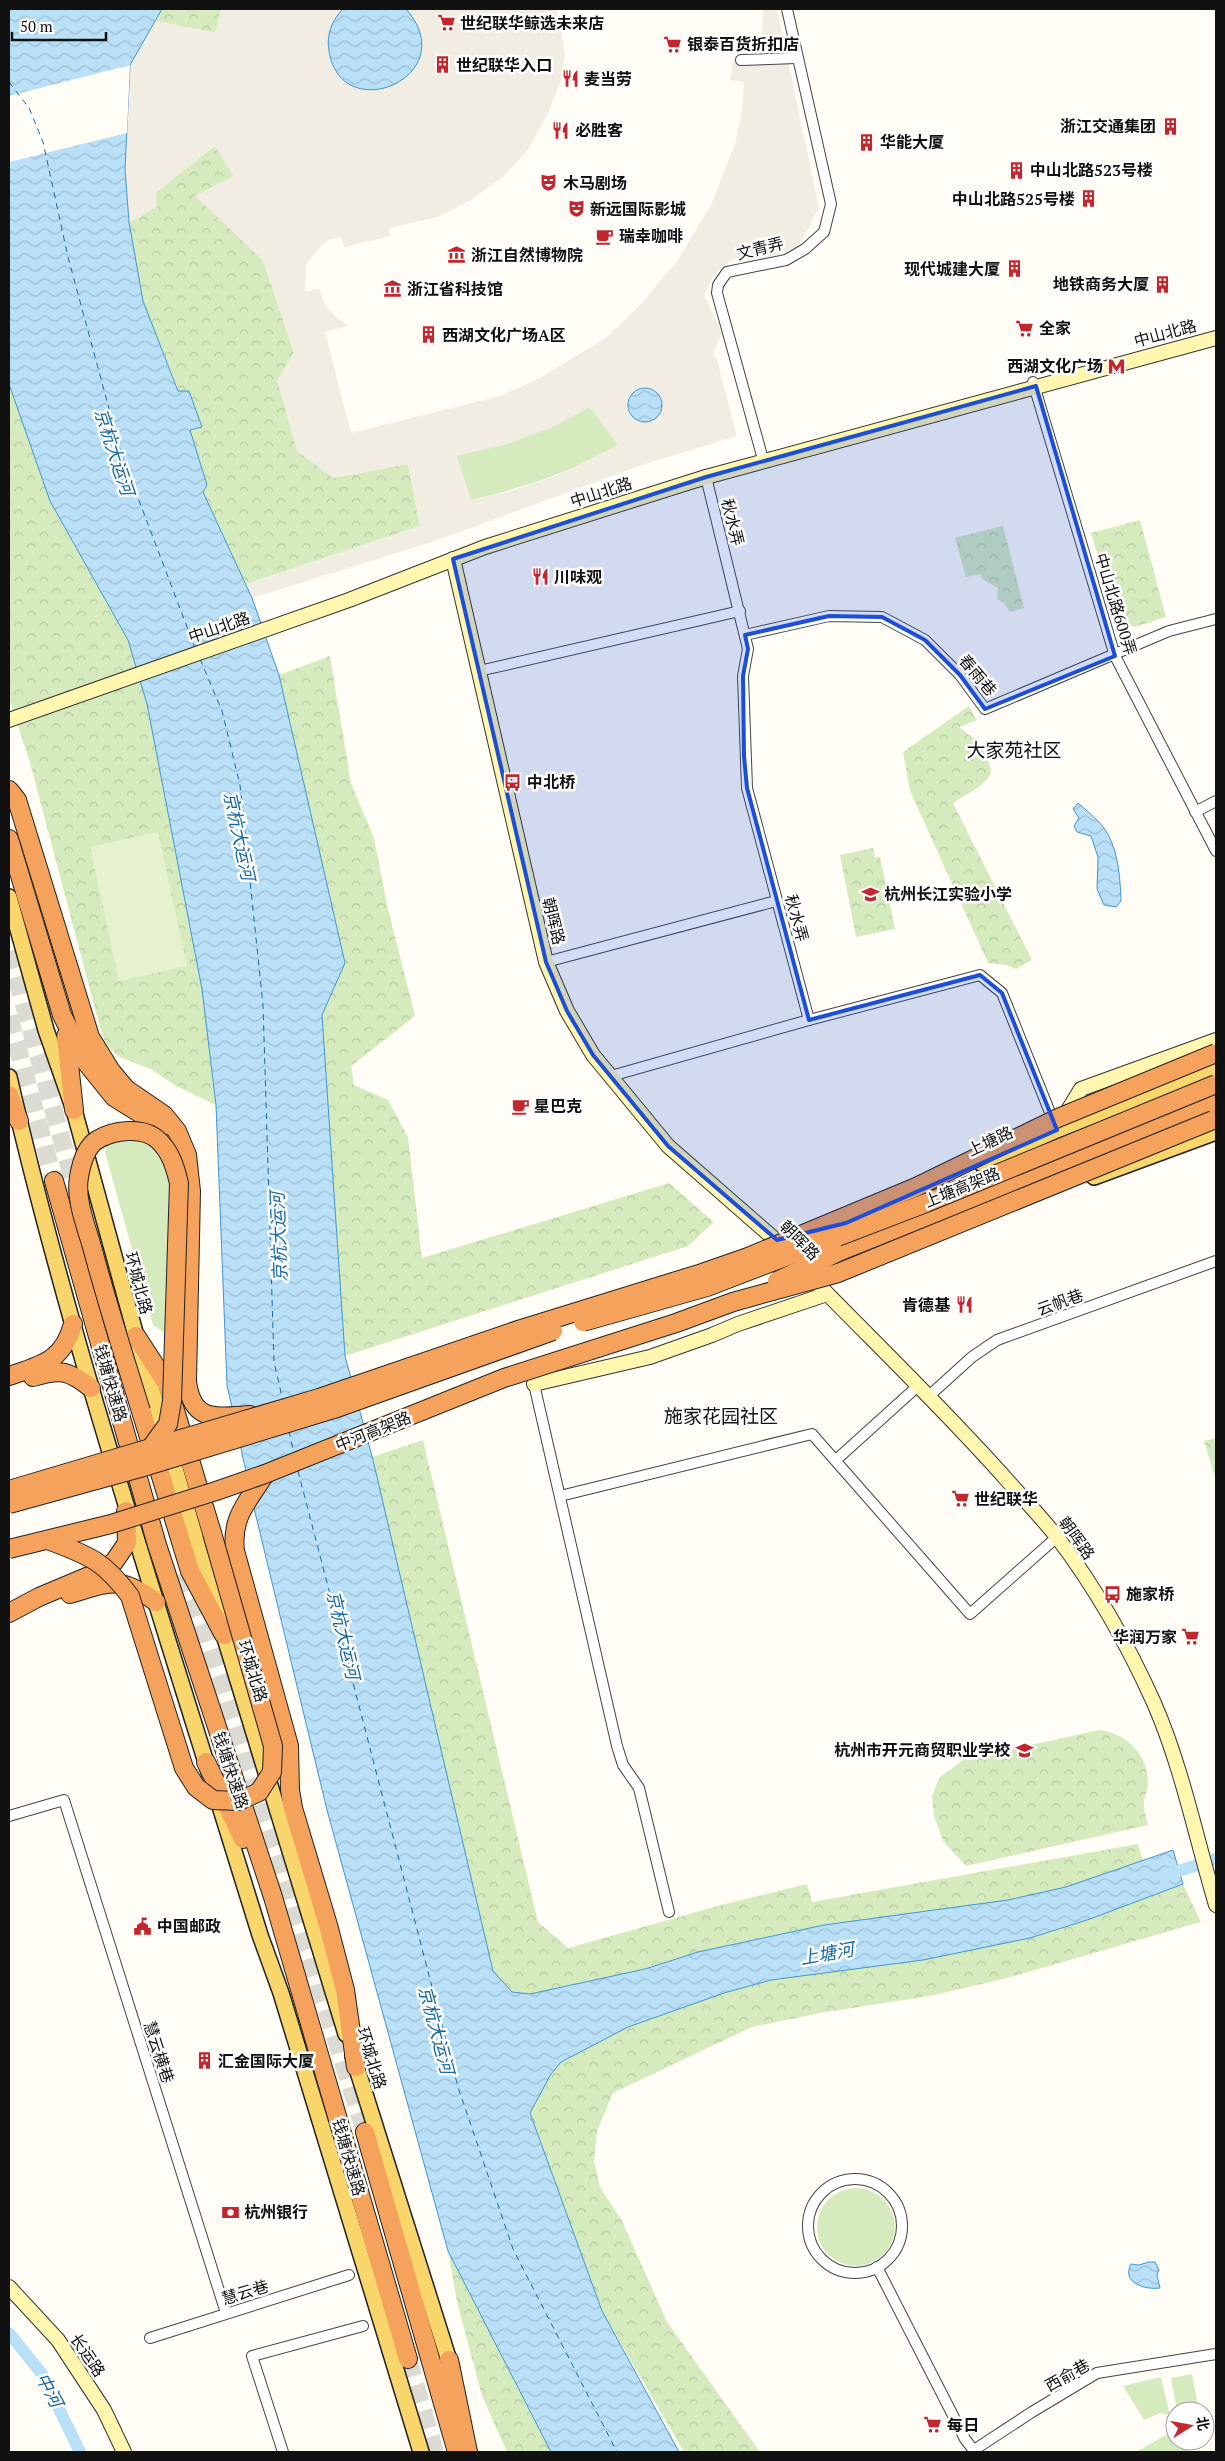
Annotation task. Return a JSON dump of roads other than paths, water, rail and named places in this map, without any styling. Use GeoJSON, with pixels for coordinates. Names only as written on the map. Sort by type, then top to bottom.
{"type":"FeatureCollection","features":[{"type":"Feature","properties":{"kind":"highway"},"geometry":{"type":"LineString","coordinates":[[9,790],[17,800],[90,1037],[111,1071],[126,1089],[164,1115],[177,1131],[187,1155],[192,1192],[187,1381],[189,1398],[197,1409],[211,1417],[268,1414]]}},
{"type":"Feature","properties":{"kind":"highway"},"geometry":{"type":"LineString","coordinates":[[9,839],[62,1015],[69,1052],[74,1110]]}},
{"type":"Feature","properties":{"kind":"highway"},"geometry":{"type":"LineString","coordinates":[[62,1015],[85,1061],[99,1081],[114,1097],[167,1130],[187,1155]]}},
{"type":"Feature","properties":{"kind":"highway"},"geometry":{"type":"LineString","coordinates":[[9,1490],[152,1446],[268,1414],[521,1329],[748,1256],[873,1206],[1058,1118],[1216,1053]]}},
{"type":"Feature","properties":{"kind":"highway","name":"上塘高架路"},"geometry":{"type":"LineString","coordinates":[[707,1287],[926,1202],[1216,1084]]}},
{"type":"Feature","properties":{"kind":"highway"},"geometry":{"type":"LineString","coordinates":[[9,1095],[19,1121]]}},
{"type":"Feature","properties":{"kind":"highway","name":"上塘高架路"},"geometry":{"type":"LineString","coordinates":[[734,1302],[836,1253],[1216,1101]]}},
{"type":"Feature","properties":{"kind":"highway"},"geometry":{"type":"LineString","coordinates":[[734,1302],[838,1272],[1215,1124]]}},
{"type":"Feature","properties":{"kind":"highway"},"geometry":{"type":"LineString","coordinates":[[152,1446],[168,1424],[172,1401],[179,1184],[175,1165],[167,1150],[156,1138],[137,1131],[116,1132],[96,1141],[84,1156],[78,1178],[80,1206],[111,1318],[190,1571],[224,1635]]}},
{"type":"Feature","properties":{"kind":"highway","name":"钱塘快速路"},"geometry":{"type":"LineString","coordinates":[[54,1180],[157,1545],[273,1897],[408,2359]]}},
{"type":"Feature","properties":{"kind":"highway"},"geometry":{"type":"LineString","coordinates":[[656,1287],[707,1287]]}},
{"type":"Feature","properties":{"kind":"highway","name":"中河高架路"},"geometry":{"type":"LineString","coordinates":[[9,1504],[147,1466],[334,1409],[549,1332],[707,1287]]}},
{"type":"Feature","properties":{"kind":"highway","name":"中河高架路"},"geometry":{"type":"LineString","coordinates":[[9,1549],[111,1524],[266,1474],[504,1378],[676,1323],[734,1302]]}},
{"type":"Feature","properties":{"kind":"highway"},"geometry":{"type":"LineString","coordinates":[[9,1376],[43,1364],[54,1357],[68,1340],[72,1324]]}},
{"type":"Feature","properties":{"kind":"highway"},"geometry":{"type":"LineString","coordinates":[[48,1540],[92,1557],[114,1575],[130,1596],[184,1768],[196,1787],[213,1800],[239,1801],[259,1792],[272,1772],[273,1746],[167,1384],[136,1336]]}},
{"type":"Feature","properties":{"kind":"highway"},"geometry":{"type":"LineString","coordinates":[[9,1384],[58,1371],[67,1372],[91,1388]]}},
{"type":"Feature","properties":{"kind":"highway"},"geometry":{"type":"LineString","coordinates":[[266,1474],[242,1508],[235,1523],[233,1535],[239,1574],[289,1746],[290,1790],[293,1808],[328,1925],[345,1990],[356,2067]]}},
{"type":"Feature","properties":{"kind":"highway"},"geometry":{"type":"LineString","coordinates":[[9,1624],[79,1586],[114,1562],[122,1553],[127,1543],[126,1511]]}},
{"type":"Feature","properties":{"kind":"highway"},"geometry":{"type":"LineString","coordinates":[[9,1613],[39,1597],[79,1586],[128,1584],[156,1602]]}},
{"type":"Feature","properties":{"kind":"highway"},"geometry":{"type":"LineString","coordinates":[[206,1762],[237,1824],[301,1990]]}},
{"type":"Feature","properties":{"kind":"highway","name":"钱塘快速路"},"geometry":{"type":"LineString","coordinates":[[364,2132],[457,2452]]}},
{"type":"Feature","properties":{"kind":"highway"},"geometry":{"type":"LineString","coordinates":[[449,2360],[468,2452]]}},
{"type":"Feature","properties":{"kind":"main road","name":"环城北路"},"geometry":{"type":"LineString","coordinates":[[9,897],[46,1030],[74,1110],[136,1336],[224,1635],[476,2452]]}},
{"type":"Feature","properties":{"kind":"main road","name":"上塘路"},"geometry":{"type":"LineString","coordinates":[[778,1240],[846,1223],[934,1188],[1057,1130],[1216,1068]]}},
{"type":"Feature","properties":{"kind":"main road"},"geometry":{"type":"LineString","coordinates":[[9,1077],[72,1324],[126,1511],[260,1935],[281,1993],[421,2452]]}},
{"type":"Feature","properties":{"kind":"main road"},"geometry":{"type":"LineString","coordinates":[[809,1274],[932,1228],[1032,1199],[1215,1124]]}},
{"type":"Feature","properties":{"kind":"street","name":"文青弄"},"geometry":{"type":"LineString","coordinates":[[764,462],[717,293],[718,285],[727,272],[786,260],[805,249],[824,232],[831,204],[787,9]]}},
{"type":"Feature","properties":{"kind":"street"},"geometry":{"type":"LineString","coordinates":[[741,60],[797,58]]}},
{"type":"Feature","properties":{"kind":"street","name":"中山北路"},"geometry":{"type":"LineString","coordinates":[[9,720],[349,600],[453,559],[706,477],[764,462],[1034,383],[1216,338]]}},
{"type":"Feature","properties":{"kind":"street","name":"中山北路600弄"},"geometry":{"type":"LineString","coordinates":[[1034,383],[1114,656],[1216,851]]}},
{"type":"Feature","properties":{"kind":"street","name":"秋水弄"},"geometry":{"type":"LineString","coordinates":[[706,477],[748,649],[743,684],[747,788],[809,1020]]}},
{"type":"Feature","properties":{"kind":"street","name":"朝晖路"},"geometry":{"type":"LineString","coordinates":[[453,559],[546,962],[567,1011],[593,1056],[668,1146],[778,1240],[827,1294],[929,1396],[1057,1537],[1117,1630],[1154,1704],[1196,1830],[1216,1905]]}},
{"type":"Feature","properties":{"kind":"street"},"geometry":{"type":"LineString","coordinates":[[479,671],[740,611]]}},
{"type":"Feature","properties":{"kind":"street","name":"春雨巷"},"geometry":{"type":"LineString","coordinates":[[745,635],[829,616],[882,617],[925,640],[960,675],[984,709],[1114,656],[1169,631],[1216,619]]}},
{"type":"Feature","properties":{"kind":"street"},"geometry":{"type":"LineString","coordinates":[[1195,812],[1216,801]]}},
{"type":"Feature","properties":{"kind":"street"},"geometry":{"type":"LineString","coordinates":[[546,962],[776,901]]}},
{"type":"Feature","properties":{"kind":"street"},"geometry":{"type":"LineString","coordinates":[[611,1076],[809,1020],[980,975],[1002,993],[1057,1130]]}},
{"type":"Feature","properties":{"kind":"street"},"geometry":{"type":"LineString","coordinates":[[1057,1130],[1081,1089],[1216,1040]]}},
{"type":"Feature","properties":{"kind":"street","name":"云帆巷"},"geometry":{"type":"LineString","coordinates":[[929,1396],[972,1357],[997,1340],[1216,1261]]}},
{"type":"Feature","properties":{"kind":"street"},"geometry":{"type":"LineString","coordinates":[[669,1912],[639,1788],[622,1765],[617,1746],[534,1384],[650,1358],[712,1336],[738,1324],[827,1294]]}},
{"type":"Feature","properties":{"kind":"street"},"geometry":{"type":"LineString","coordinates":[[836,1460],[918,1385]]}},
{"type":"Feature","properties":{"kind":"street"},"geometry":{"type":"LineString","coordinates":[[560,1496],[812,1434],[970,1614],[1057,1537]]}},
{"type":"Feature","properties":{"kind":"street","name":"慧云横巷"},"geometry":{"type":"LineString","coordinates":[[9,1816],[64,1800],[226,2314]]}},
{"type":"Feature","properties":{"kind":"street"},"geometry":{"type":"LineString","coordinates":[[852,2179],[873,2183],[892,2197],[899,2210],[902,2225],[900,2240],[893,2253],[877,2267],[869,2271],[853,2273],[838,2270],[824,2262],[814,2249],[809,2234],[808,2218],[818,2197],[823,2191],[837,2182],[852,2179]]}},
{"type":"Feature","properties":{"kind":"street"},"geometry":{"type":"LineString","coordinates":[[877,2267],[965,2439],[975,2451]]}},
{"type":"Feature","properties":{"kind":"street","name":"慧云巷"},"geometry":{"type":"LineString","coordinates":[[150,2338],[349,2275]]}},
{"type":"Feature","properties":{"kind":"street","name":"长运路"},"geometry":{"type":"LineString","coordinates":[[9,2287],[58,2340],[104,2410],[124,2452]]}},
{"type":"Feature","properties":{"kind":"street"},"geometry":{"type":"LineString","coordinates":[[284,2452],[252,2356],[363,2326]]}},
{"type":"Feature","properties":{"kind":"street","name":"西俞巷"},"geometry":{"type":"LineString","coordinates":[[975,2451],[1032,2412],[1097,2374],[1216,2354]]}},
{"type":"Feature","properties":{"kind":"water","name":"京杭大运河"},"geometry":{"type":"Polygon","coordinates":[[[9,9],[162,9],[130,65],[125,169],[129,222],[143,301],[178,391],[189,391],[202,427],[190,430],[207,485],[203,492],[252,598],[279,675],[345,963],[322,1015],[345,1356],[373,1460],[493,1971],[512,1992],[530,1994],[645,1969],[698,1952],[824,1925],[1008,1900],[1066,1887],[1173,1850],[1183,1884],[1090,1919],[1030,1938],[923,1960],[771,1980],[724,1993],[628,2027],[561,2062],[551,2074],[530,2113],[602,2311],[679,2452],[551,2452],[448,2251],[327,1810],[254,1508],[227,1385],[216,1105],[202,989],[147,704],[128,640],[50,501],[9,384],[9,9]]]}},
{"type":"Feature","properties":{"kind":"water"},"geometry":{"type":"Polygon","coordinates":[[[343,9],[406,9],[420,33],[421,55],[411,72],[394,84],[374,90],[354,87],[338,74],[329,51],[328,39],[333,23],[343,9]]]}},
{"type":"Feature","properties":{"kind":"water"},"geometry":{"type":"Polygon","coordinates":[[[645,388],[652,389],[657,393],[661,398],[661,412],[657,417],[652,421],[645,422],[638,421],[633,417],[629,412],[628,405],[629,398],[633,393],[638,389],[645,388]]]}},
{"type":"Feature","properties":{"kind":"water"},"geometry":{"type":"Polygon","coordinates":[[[1078,803],[1099,822],[1114,849],[1119,870],[1121,901],[1116,907],[1104,905],[1097,889],[1098,857],[1091,836],[1077,832],[1074,826],[1079,818],[1073,809],[1078,803]]]}},
{"type":"Feature","properties":{"kind":"water"},"geometry":{"type":"Polygon","coordinates":[[[1155,2262],[1159,2270],[1157,2275],[1160,2288],[1148,2288],[1136,2284],[1129,2276],[1131,2264],[1139,2265],[1155,2262]]]}},
{"type":"Feature","properties":{"kind":"waterway","name":"上塘河"},"geometry":{"type":"LineString","coordinates":[[1163,1876],[1216,1859]]}},
{"type":"Feature","properties":{"kind":"waterway","name":"中河"},"geometry":{"type":"LineString","coordinates":[[9,2333],[42,2374],[80,2452]]}},
{"type":"Feature","properties":{"kind":"tunnel"},"geometry":{"type":"LineString","coordinates":[[9,951],[77,1194]]}},
{"type":"Feature","properties":{"kind":"tunnel"},"geometry":{"type":"LineString","coordinates":[[9,1016],[54,1181]]}},
{"type":"Feature","properties":{"kind":"tunnel"},"geometry":{"type":"LineString","coordinates":[[185,1573],[282,1868],[365,2132]]}},
{"type":"Feature","properties":{"kind":"tunnel"},"geometry":{"type":"LineString","coordinates":[[408,2359],[435,2452]]}},
{"type":"Feature","properties":{"kind":"place","name":"世纪联华鲸选未来店"},"geometry":{"type":"Point","coordinates":[446,23]}},
{"type":"Feature","properties":{"kind":"place","name":"银泰百货折扣店"},"geometry":{"type":"Point","coordinates":[673,44]}},
{"type":"Feature","properties":{"kind":"place","name":"世纪联华入口"},"geometry":{"type":"Point","coordinates":[442,65]}},
{"type":"Feature","properties":{"kind":"place","name":"麦当劳"},"geometry":{"type":"Point","coordinates":[570,79]}},
{"type":"Feature","properties":{"kind":"place","name":"浙江交通集团"},"geometry":{"type":"Point","coordinates":[1170,126]}},
{"type":"Feature","properties":{"kind":"place","name":"必胜客"},"geometry":{"type":"Point","coordinates":[561,130]}},
{"type":"Feature","properties":{"kind":"place","name":"华能大厦"},"geometry":{"type":"Point","coordinates":[866,142]}},
{"type":"Feature","properties":{"kind":"place","name":"中山北路523号楼"},"geometry":{"type":"Point","coordinates":[1016,170]}},
{"type":"Feature","properties":{"kind":"place","name":"木马剧场"},"geometry":{"type":"Point","coordinates":[549,183]}},
{"type":"Feature","properties":{"kind":"place","name":"中山北路525号楼"},"geometry":{"type":"Point","coordinates":[1089,199]}},
{"type":"Feature","properties":{"kind":"place","name":"新远国际影城"},"geometry":{"type":"Point","coordinates":[576,209]}},
{"type":"Feature","properties":{"kind":"place","name":"瑞幸咖啡"},"geometry":{"type":"Point","coordinates":[605,236]}},
{"type":"Feature","properties":{"kind":"place","name":"浙江自然博物院"},"geometry":{"type":"Point","coordinates":[457,255]}},
{"type":"Feature","properties":{"kind":"place","name":"现代城建大厦"},"geometry":{"type":"Point","coordinates":[1014,269]}},
{"type":"Feature","properties":{"kind":"place","name":"地铁商务大厦"},"geometry":{"type":"Point","coordinates":[1163,284]}},
{"type":"Feature","properties":{"kind":"place","name":"浙江省科技馆"},"geometry":{"type":"Point","coordinates":[393,289]}},
{"type":"Feature","properties":{"kind":"place","name":"全家"},"geometry":{"type":"Point","coordinates":[1025,328]}},
{"type":"Feature","properties":{"kind":"place","name":"西湖文化广场A区"},"geometry":{"type":"Point","coordinates":[428,335]}},
{"type":"Feature","properties":{"kind":"place","name":"西湖文化广场"},"geometry":{"type":"Point","coordinates":[1117,366]}},
{"type":"Feature","properties":{"kind":"place","name":"川味观"},"geometry":{"type":"Point","coordinates":[540,577]}},
{"type":"Feature","properties":{"kind":"place","name":"中北桥"},"geometry":{"type":"Point","coordinates":[513,782]}},
{"type":"Feature","properties":{"kind":"place","name":"杭州长江实验小学"},"geometry":{"type":"Point","coordinates":[870,894]}},
{"type":"Feature","properties":{"kind":"place","name":"星巴克"},"geometry":{"type":"Point","coordinates":[520,1106]}},
{"type":"Feature","properties":{"kind":"place","name":"肯德基"},"geometry":{"type":"Point","coordinates":[964,1305]}},
{"type":"Feature","properties":{"kind":"place","name":"世纪联华"},"geometry":{"type":"Point","coordinates":[960,1499]}},
{"type":"Feature","properties":{"kind":"place","name":"施家桥"},"geometry":{"type":"Point","coordinates":[1112,1594]}},
{"type":"Feature","properties":{"kind":"place","name":"华润万家"},"geometry":{"type":"Point","coordinates":[1191,1637]}},
{"type":"Feature","properties":{"kind":"place","name":"杭州市开元商贸职业学校"},"geometry":{"type":"Point","coordinates":[1024,1750]}},
{"type":"Feature","properties":{"kind":"place","name":"中国邮政"},"geometry":{"type":"Point","coordinates":[143,1926]}},
{"type":"Feature","properties":{"kind":"place","name":"汇金国际大厦"},"geometry":{"type":"Point","coordinates":[204,2061]}},
{"type":"Feature","properties":{"kind":"place","name":"杭州银行"},"geometry":{"type":"Point","coordinates":[230,2212]}},
{"type":"Feature","properties":{"kind":"place","name":"每日"},"geometry":{"type":"Point","coordinates":[933,2425]}},
{"type":"Feature","properties":{"kind":"district","name":"大家苑社区"},"geometry":{"type":"Point","coordinates":[1014,750]}},
{"type":"Feature","properties":{"kind":"district","name":"施家花园社区"},"geometry":{"type":"Point","coordinates":[721,1416]}}]}
